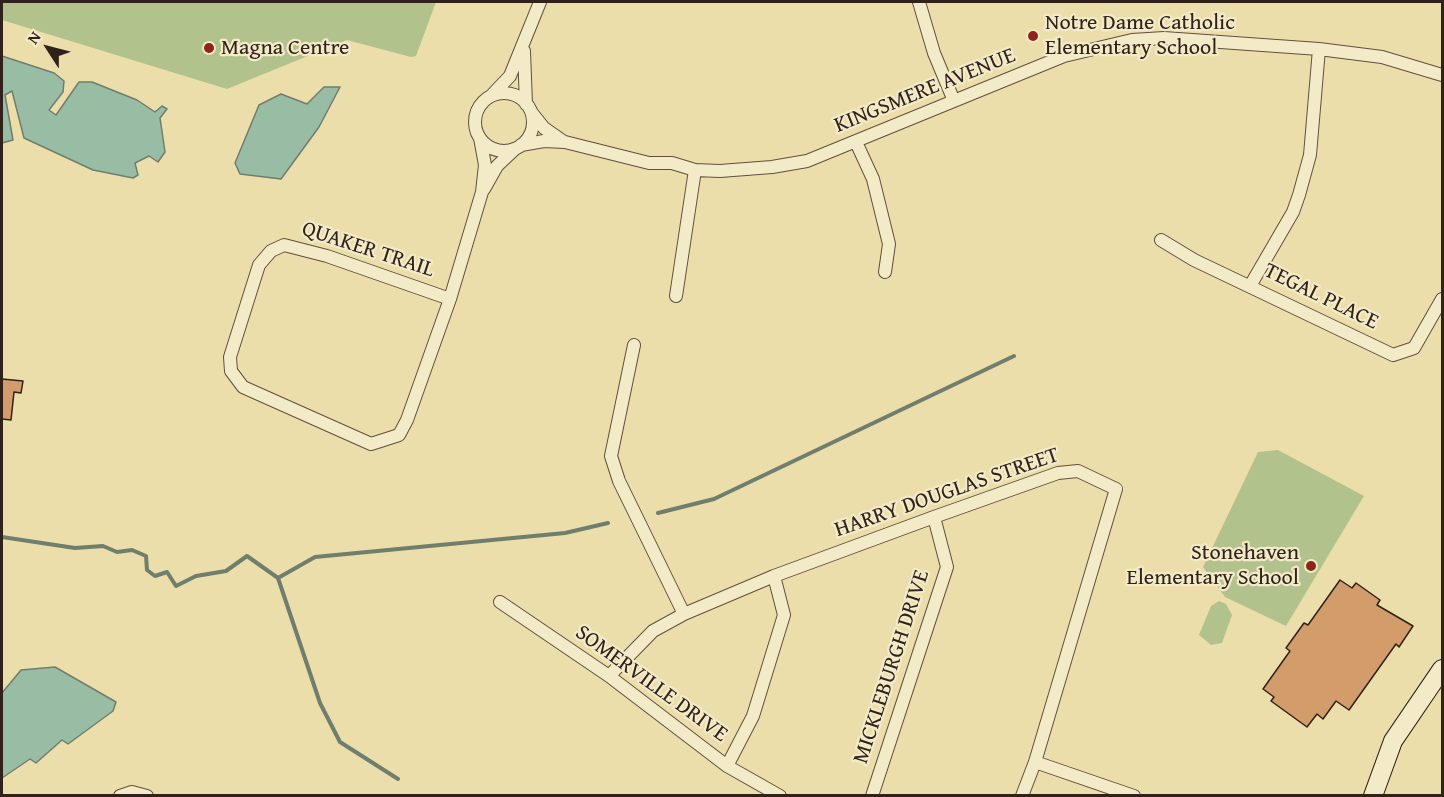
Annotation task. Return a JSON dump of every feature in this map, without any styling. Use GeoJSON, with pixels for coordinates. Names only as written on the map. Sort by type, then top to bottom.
{"type":"FeatureCollection","features":[{"type":"Feature","properties":{"kind":"street"},"geometry":{"type":"LineString","coordinates":[[524,46],[523,80],[532,130],[518,147],[495,149],[480,138],[476,117],[480,107],[510,76],[540,2]]}},
{"type":"Feature","properties":{"kind":"street"},"geometry":{"type":"LineString","coordinates":[[919,2],[934,53],[954,101]]}},
{"type":"Feature","properties":{"kind":"street","name":"KINGSMERE AVENUE"},"geometry":{"type":"LineString","coordinates":[[518,147],[544,141],[565,142],[649,163],[672,163],[696,170],[747,170],[807,161],[1064,56],[1132,40],[1164,38],[1319,49],[1391,59],[1443,75]]}},
{"type":"Feature","properties":{"kind":"street"},"geometry":{"type":"LineString","coordinates":[[1250,286],[1293,212],[1299,195],[1310,155],[1319,49]]}},
{"type":"Feature","properties":{"kind":"street"},"geometry":{"type":"LineString","coordinates":[[491,97],[508,94],[529,109]]}},
{"type":"Feature","properties":{"kind":"street","name":"KINGSMERE AVENUE"},"geometry":{"type":"LineString","coordinates":[[529,109],[544,128],[565,142]]}},
{"type":"Feature","properties":{"kind":"street","name":"QUAKER TRAIL"},"geometry":{"type":"LineString","coordinates":[[450,299],[327,256],[284,245],[271,251],[259,264],[230,357],[231,371],[243,387],[371,444],[381,443],[399,435],[450,299],[482,192],[485,165],[480,138]]}},
{"type":"Feature","properties":{"kind":"street"},"geometry":{"type":"LineString","coordinates":[[856,142],[873,179],[889,244],[885,272]]}},
{"type":"Feature","properties":{"kind":"street","name":"QUAKER TRAIL"},"geometry":{"type":"LineString","coordinates":[[482,192],[497,166],[518,147]]}},
{"type":"Feature","properties":{"kind":"street"},"geometry":{"type":"LineString","coordinates":[[676,296],[696,170]]}},
{"type":"Feature","properties":{"kind":"street","name":"TEGAL PLACE"},"geometry":{"type":"LineString","coordinates":[[1161,240],[1194,260],[1274,300],[1393,355],[1413,348],[1443,299]]}},
{"type":"Feature","properties":{"kind":"street"},"geometry":{"type":"LineString","coordinates":[[634,345],[611,456],[619,481],[684,614]]}},
{"type":"Feature","properties":{"kind":"street","name":"HARRY DOUGLAS STREET"},"geometry":{"type":"LineString","coordinates":[[609,676],[653,631],[684,614],[774,576],[934,517],[1058,473],[1078,471],[1116,489],[1035,762]]}},
{"type":"Feature","properties":{"kind":"street","name":"MICKLEBURGH DRIVE"},"geometry":{"type":"LineString","coordinates":[[872,795],[947,567],[934,517]]}},
{"type":"Feature","properties":{"kind":"street"},"geometry":{"type":"LineString","coordinates":[[727,766],[753,716],[784,615],[774,576]]}},
{"type":"Feature","properties":{"kind":"street","name":"SOMERVILLE DRIVE"},"geometry":{"type":"LineString","coordinates":[[500,602],[609,676],[727,766],[780,795]]}},
{"type":"Feature","properties":{"kind":"street"},"geometry":{"type":"LineString","coordinates":[[1373,795],[1393,741],[1443,669]]}},
{"type":"Feature","properties":{"kind":"street"},"geometry":{"type":"LineString","coordinates":[[1022,795],[1035,762],[1134,795]]}},
{"type":"Feature","properties":{"kind":"street"},"geometry":{"type":"LineString","coordinates":[[120,795],[132,792],[147,795]]}},
{"type":"Feature","properties":{"kind":"shaded area","name":"Magna Centre"},"geometry":{"type":"Polygon","coordinates":[[[2,2],[436,2],[416,56],[411,57],[347,40],[227,89],[2,20],[2,2]]]}},
{"type":"Feature","properties":{"kind":"shaded area"},"geometry":{"type":"Polygon","coordinates":[[[2,56],[54,73],[64,81],[63,92],[49,110],[56,115],[79,82],[92,82],[137,100],[155,112],[162,106],[167,109],[160,118],[165,152],[158,162],[149,156],[135,163],[138,175],[133,178],[93,170],[24,138],[12,91],[5,95],[13,140],[2,143],[2,56]]]}},
{"type":"Feature","properties":{"kind":"shaded area"},"geometry":{"type":"Polygon","coordinates":[[[324,87],[340,87],[319,127],[281,179],[240,174],[235,163],[259,105],[281,94],[307,104],[324,87]]]}},
{"type":"Feature","properties":{"kind":"shaded area"},"geometry":{"type":"Polygon","coordinates":[[[1278,450],[1364,496],[1286,626],[1225,597],[1203,567],[1258,452],[1278,450]]]}},
{"type":"Feature","properties":{"kind":"shaded area"},"geometry":{"type":"Polygon","coordinates":[[[1219,601],[1226,604],[1232,615],[1222,643],[1211,645],[1199,635],[1211,606],[1219,601]]]}},
{"type":"Feature","properties":{"kind":"shaded area"},"geometry":{"type":"Polygon","coordinates":[[[55,667],[116,702],[113,711],[68,744],[62,740],[36,763],[30,759],[2,778],[2,693],[21,670],[55,667]]]}},
{"type":"Feature","properties":{"kind":"building"},"geometry":{"type":"Polygon","coordinates":[[[2,379],[23,381],[21,393],[14,392],[11,420],[2,419],[2,379]]]}},
{"type":"Feature","properties":{"kind":"building"},"geometry":{"type":"Polygon","coordinates":[[[1340,580],[1352,588],[1356,583],[1380,600],[1377,605],[1413,626],[1399,647],[1396,644],[1349,710],[1336,701],[1323,719],[1317,714],[1307,727],[1271,701],[1274,697],[1263,689],[1290,651],[1286,648],[1304,623],[1308,625],[1340,580]]]}},
{"type":"Feature","properties":{"kind":"waterway"},"geometry":{"type":"LineString","coordinates":[[658,513],[714,499],[1014,356]]}},
{"type":"Feature","properties":{"kind":"waterway"},"geometry":{"type":"LineString","coordinates":[[278,578],[315,557],[565,533],[608,523]]}},
{"type":"Feature","properties":{"kind":"waterway"},"geometry":{"type":"LineString","coordinates":[[2,537],[75,548],[103,546],[117,552],[132,550],[146,556],[147,570],[155,576],[167,572],[176,586],[196,576],[226,571],[247,556],[278,578],[320,703],[340,742],[398,779]]}},
{"type":"Feature","properties":{"kind":"place","name":"Notre Dame Catholic Elementary School"},"geometry":{"type":"Point","coordinates":[1033,36]}},
{"type":"Feature","properties":{"kind":"place","name":"Magna Centre"},"geometry":{"type":"Point","coordinates":[209,48]}},
{"type":"Feature","properties":{"kind":"place","name":"Stonehaven Elementary School"},"geometry":{"type":"Point","coordinates":[1311,566]}}]}
